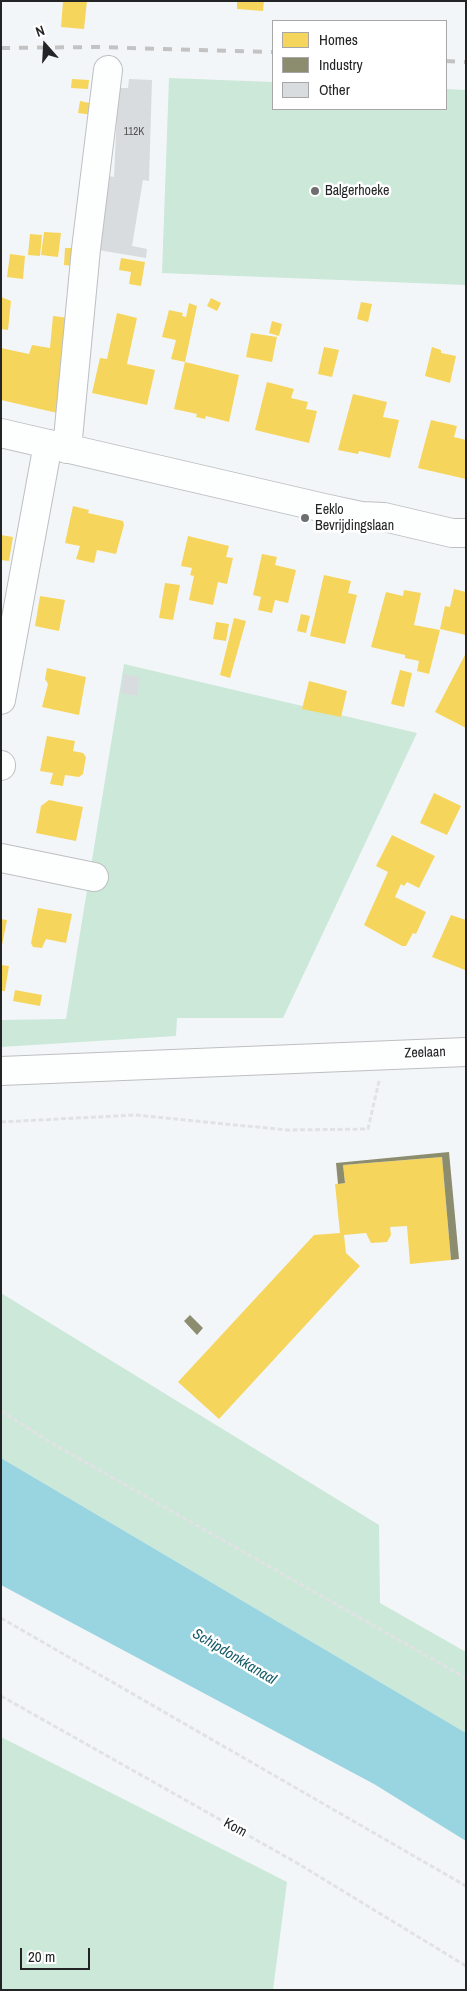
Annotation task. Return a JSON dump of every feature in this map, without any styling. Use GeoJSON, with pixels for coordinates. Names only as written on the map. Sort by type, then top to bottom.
{"type":"FeatureCollection","features":[{"type":"Feature","properties":{"kind":"main road"},"geometry":{"type":"LineString","coordinates":[[1,700],[57,446],[86,249],[108,70]]}},
{"type":"Feature","properties":{"kind":"main road"},"geometry":{"type":"LineString","coordinates":[[1,433],[361,516],[384,517],[452,533],[466,533]]}},
{"type":"Feature","properties":{"kind":"main road"},"geometry":{"type":"LineString","coordinates":[[361,516],[378,528],[403,539],[448,548],[466,548]]}},
{"type":"Feature","properties":{"kind":"main road"},"geometry":{"type":"LineString","coordinates":[[1,858],[94,877]]}},
{"type":"Feature","properties":{"kind":"main road","name":"Zeelaan"},"geometry":{"type":"LineString","coordinates":[[1,1071],[466,1052]]}},
{"type":"Feature","properties":{"kind":"path"},"geometry":{"type":"LineString","coordinates":[[1,1122],[134,1115],[287,1130],[368,1129],[384,1055]]}},
{"type":"Feature","properties":{"kind":"path"},"geometry":{"type":"LineString","coordinates":[[1,1411],[55,1445],[466,1678]]}},
{"type":"Feature","properties":{"kind":"path"},"geometry":{"type":"LineString","coordinates":[[1,1618],[466,1886]]}},
{"type":"Feature","properties":{"kind":"path","name":"Kom"},"geometry":{"type":"LineString","coordinates":[[1,1696],[297,1864],[466,1966]]}},
{"type":"Feature","properties":{"kind":"green space","name":"Balgerhoeke"},"geometry":{"type":"Polygon","coordinates":[[[169,78],[272,82],[272,110],[447,110],[447,89],[466,90],[466,285],[162,273],[169,78]]]}},
{"type":"Feature","properties":{"kind":"green space"},"geometry":{"type":"Polygon","coordinates":[[[124,664],[417,733],[283,1018],[177,1018],[176,1036],[1,1047],[1,1020],[66,1019],[124,664]]]}},
{"type":"Feature","properties":{"kind":"green space"},"geometry":{"type":"Polygon","coordinates":[[[1,1293],[379,1525],[380,1603],[466,1652],[466,1733],[1,1458],[1,1293]]]}},
{"type":"Feature","properties":{"kind":"green space"},"geometry":{"type":"Polygon","coordinates":[[[1,1737],[287,1882],[273,1990],[1,1990],[1,1737]]]}},
{"type":"Feature","properties":{"kind":"water","name":"Schipdonkkanaal"},"geometry":{"type":"Polygon","coordinates":[[[1,1458],[466,1733],[466,1841],[374,1784],[1,1585],[1,1458]]]}},
{"type":"Feature","properties":{"kind":"building: Homes"},"geometry":{"type":"Polygon","coordinates":[[[63,1],[87,1],[84,29],[61,27],[63,1]]]}},
{"type":"Feature","properties":{"kind":"building: Homes"},"geometry":{"type":"Polygon","coordinates":[[[237,1],[264,1],[263,11],[237,9],[237,1]]]}},
{"type":"Feature","properties":{"kind":"building: Homes"},"geometry":{"type":"Polygon","coordinates":[[[72,79],[89,80],[88,89],[71,88],[72,79]]]}},
{"type":"Feature","properties":{"kind":"building: Homes"},"geometry":{"type":"Polygon","coordinates":[[[80,101],[94,104],[93,115],[78,113],[80,101]]]}},
{"type":"Feature","properties":{"kind":"building: Homes"},"geometry":{"type":"Polygon","coordinates":[[[44,232],[61,233],[58,257],[41,255],[44,232]]]}},
{"type":"Feature","properties":{"kind":"building: Homes"},"geometry":{"type":"Polygon","coordinates":[[[30,234],[42,235],[40,256],[28,255],[30,234]]]}},
{"type":"Feature","properties":{"kind":"building: Homes"},"geometry":{"type":"Polygon","coordinates":[[[65,248],[76,248],[75,266],[64,265],[65,248]]]}},
{"type":"Feature","properties":{"kind":"building: Homes"},"geometry":{"type":"Polygon","coordinates":[[[10,254],[25,256],[23,279],[7,277],[10,254]]]}},
{"type":"Feature","properties":{"kind":"building: Homes"},"geometry":{"type":"Polygon","coordinates":[[[121,258],[145,262],[141,286],[129,284],[131,272],[119,270],[121,258]]]}},
{"type":"Feature","properties":{"kind":"building: Homes"},"geometry":{"type":"Polygon","coordinates":[[[1,297],[11,301],[8,330],[1,329],[1,297]]]}},
{"type":"Feature","properties":{"kind":"building: Homes"},"geometry":{"type":"Polygon","coordinates":[[[211,298],[221,303],[217,311],[207,306],[211,298]]]}},
{"type":"Feature","properties":{"kind":"building: Homes"},"geometry":{"type":"Polygon","coordinates":[[[361,302],[372,304],[368,322],[357,319],[361,302]]]}},
{"type":"Feature","properties":{"kind":"building: Homes"},"geometry":{"type":"Polygon","coordinates":[[[189,303],[197,306],[185,362],[171,359],[176,340],[162,337],[169,310],[183,313],[182,316],[186,317],[189,303]]]}},
{"type":"Feature","properties":{"kind":"building: Homes"},"geometry":{"type":"Polygon","coordinates":[[[117,313],[137,318],[127,364],[155,370],[147,405],[92,393],[100,358],[107,359],[117,313]]]}},
{"type":"Feature","properties":{"kind":"building: Homes"},"geometry":{"type":"Polygon","coordinates":[[[53,316],[77,319],[66,415],[1,400],[1,348],[29,354],[32,345],[50,348],[53,316]]]}},
{"type":"Feature","properties":{"kind":"building: Homes"},"geometry":{"type":"Polygon","coordinates":[[[272,321],[282,324],[279,336],[269,333],[272,321]]]}},
{"type":"Feature","properties":{"kind":"building: Homes"},"geometry":{"type":"Polygon","coordinates":[[[251,333],[277,337],[272,362],[246,357],[251,333]]]}},
{"type":"Feature","properties":{"kind":"building: Homes"},"geometry":{"type":"Polygon","coordinates":[[[324,347],[339,350],[332,377],[318,374],[324,347]]]}},
{"type":"Feature","properties":{"kind":"building: Homes"},"geometry":{"type":"Polygon","coordinates":[[[432,347],[441,350],[441,353],[456,356],[450,383],[425,376],[432,347]]]}},
{"type":"Feature","properties":{"kind":"building: Homes"},"geometry":{"type":"Polygon","coordinates":[[[185,362],[239,375],[229,422],[206,416],[205,419],[196,417],[197,414],[174,409],[185,362]]]}},
{"type":"Feature","properties":{"kind":"building: Homes"},"geometry":{"type":"Polygon","coordinates":[[[267,382],[294,389],[291,398],[308,402],[306,409],[317,411],[309,443],[255,430],[267,382]]]}},
{"type":"Feature","properties":{"kind":"building: Homes"},"geometry":{"type":"Polygon","coordinates":[[[353,394],[387,402],[383,417],[399,420],[390,458],[359,451],[358,454],[338,450],[353,394]]]}},
{"type":"Feature","properties":{"kind":"building: Homes"},"geometry":{"type":"Polygon","coordinates":[[[431,420],[457,426],[454,437],[466,440],[466,479],[418,468],[431,420]]]}},
{"type":"Feature","properties":{"kind":"building: Homes"},"geometry":{"type":"Polygon","coordinates":[[[73,506],[89,510],[88,513],[123,521],[124,525],[116,554],[97,550],[94,563],[76,559],[80,546],[65,543],[73,506]]]}},
{"type":"Feature","properties":{"kind":"building: Homes"},"geometry":{"type":"Polygon","coordinates":[[[1,535],[13,537],[9,561],[1,560],[1,535]]]}},
{"type":"Feature","properties":{"kind":"building: Homes"},"geometry":{"type":"Polygon","coordinates":[[[188,536],[229,546],[226,557],[233,558],[227,584],[218,582],[213,605],[189,600],[194,576],[190,575],[192,568],[181,566],[188,536]]]}},
{"type":"Feature","properties":{"kind":"building: Homes"},"geometry":{"type":"Polygon","coordinates":[[[262,554],[277,557],[275,565],[296,570],[288,603],[275,600],[272,613],[258,610],[261,597],[253,595],[262,554]]]}},
{"type":"Feature","properties":{"kind":"building: Homes"},"geometry":{"type":"Polygon","coordinates":[[[324,575],[351,581],[348,593],[357,595],[345,644],[310,636],[324,575]]]}},
{"type":"Feature","properties":{"kind":"building: Homes"},"geometry":{"type":"Polygon","coordinates":[[[165,583],[180,585],[173,620],[159,618],[165,583]]]}},
{"type":"Feature","properties":{"kind":"building: Homes"},"geometry":{"type":"Polygon","coordinates":[[[454,589],[466,592],[466,635],[440,629],[445,606],[450,607],[454,589]]]}},
{"type":"Feature","properties":{"kind":"building: Homes"},"geometry":{"type":"Polygon","coordinates":[[[404,590],[421,593],[414,625],[440,630],[429,674],[417,671],[419,661],[405,658],[405,655],[371,647],[386,592],[403,596],[404,590]]]}},
{"type":"Feature","properties":{"kind":"building: Homes"},"geometry":{"type":"Polygon","coordinates":[[[40,596],[65,600],[59,631],[35,626],[40,596]]]}},
{"type":"Feature","properties":{"kind":"building: Homes"},"geometry":{"type":"Polygon","coordinates":[[[301,614],[310,616],[306,633],[297,631],[301,614]]]}},
{"type":"Feature","properties":{"kind":"building: Homes"},"geometry":{"type":"Polygon","coordinates":[[[234,618],[246,621],[230,678],[220,675],[234,618]]]}},
{"type":"Feature","properties":{"kind":"building: Homes"},"geometry":{"type":"Polygon","coordinates":[[[216,622],[229,624],[226,641],[213,639],[216,622]]]}},
{"type":"Feature","properties":{"kind":"building: Homes"},"geometry":{"type":"Polygon","coordinates":[[[466,653],[466,728],[435,712],[466,653]]]}},
{"type":"Feature","properties":{"kind":"building: Homes"},"geometry":{"type":"Polygon","coordinates":[[[47,668],[86,677],[79,715],[42,707],[48,684],[45,679],[47,668]]]}},
{"type":"Feature","properties":{"kind":"building: Homes"},"geometry":{"type":"Polygon","coordinates":[[[400,670],[412,673],[404,707],[391,704],[400,670]]]}},
{"type":"Feature","properties":{"kind":"building: Homes"},"geometry":{"type":"Polygon","coordinates":[[[309,681],[347,691],[341,717],[302,709],[309,681]]]}},
{"type":"Feature","properties":{"kind":"building: Homes"},"geometry":{"type":"Polygon","coordinates":[[[47,736],[75,741],[73,751],[83,753],[86,757],[83,774],[79,777],[65,775],[63,786],[50,784],[53,773],[40,771],[47,736]]]}},
{"type":"Feature","properties":{"kind":"building: Homes"},"geometry":{"type":"Polygon","coordinates":[[[434,793],[461,806],[447,835],[420,823],[434,793]]]}},
{"type":"Feature","properties":{"kind":"building: Homes"},"geometry":{"type":"Polygon","coordinates":[[[49,800],[83,807],[76,841],[36,833],[41,806],[49,800]]]}},
{"type":"Feature","properties":{"kind":"building: Homes"},"geometry":{"type":"Polygon","coordinates":[[[392,835],[435,856],[419,888],[407,882],[404,886],[401,884],[395,897],[426,912],[416,934],[413,933],[406,946],[402,946],[364,925],[388,872],[376,866],[392,835]]]}},
{"type":"Feature","properties":{"kind":"building: Homes"},"geometry":{"type":"Polygon","coordinates":[[[38,908],[72,914],[66,943],[46,939],[42,948],[33,947],[31,943],[38,908]]]}},
{"type":"Feature","properties":{"kind":"building: Homes"},"geometry":{"type":"Polygon","coordinates":[[[451,915],[466,920],[465,970],[432,957],[451,915]]]}},
{"type":"Feature","properties":{"kind":"building: Homes"},"geometry":{"type":"Polygon","coordinates":[[[1,919],[7,920],[2,945],[1,945],[1,919]]]}},
{"type":"Feature","properties":{"kind":"building: Homes"},"geometry":{"type":"Polygon","coordinates":[[[1,965],[9,966],[5,991],[1,991],[1,965]]]}},
{"type":"Feature","properties":{"kind":"building: Homes"},"geometry":{"type":"Polygon","coordinates":[[[15,990],[42,995],[40,1006],[13,1001],[15,990]]]}},
{"type":"Feature","properties":{"kind":"building: Homes"},"geometry":{"type":"Polygon","coordinates":[[[442,1157],[451,1260],[410,1264],[407,1226],[390,1227],[391,1235],[387,1242],[371,1243],[366,1233],[344,1235],[346,1253],[360,1266],[219,1419],[178,1382],[314,1235],[340,1233],[335,1184],[345,1183],[343,1165],[442,1157]]]}},
{"type":"Feature","properties":{"kind":"building: Industry"},"geometry":{"type":"Polygon","coordinates":[[[449,1152],[459,1259],[451,1260],[442,1157],[343,1165],[345,1183],[338,1184],[336,1163],[449,1152]]]}},
{"type":"Feature","properties":{"kind":"building: Industry"},"geometry":{"type":"Polygon","coordinates":[[[190,1315],[203,1328],[197,1335],[184,1321],[190,1315]]]}},
{"type":"Feature","properties":{"kind":"building: Other"},"geometry":{"type":"Polygon","coordinates":[[[129,79],[152,80],[149,181],[143,180],[132,246],[147,249],[146,258],[92,249],[103,175],[114,177],[118,88],[128,88],[129,79]]]}},
{"type":"Feature","properties":{"kind":"building: Other"},"geometry":{"type":"Polygon","coordinates":[[[124,674],[140,677],[137,696],[121,693],[124,674]]]}},
{"type":"Feature","properties":{"kind":"railway"},"geometry":{"type":"LineString","coordinates":[[1,48],[96,47],[272,52]]}},
{"type":"Feature","properties":{"kind":"railway"},"geometry":{"type":"LineString","coordinates":[[447,61],[466,62]]}},
{"type":"Feature","properties":{"kind":"place","name":"Balgerhoeke"},"geometry":{"type":"Point","coordinates":[315,191]}},
{"type":"Feature","properties":{"kind":"place","name":"Eeklo Bevrijdingslaan"},"geometry":{"type":"Point","coordinates":[305,518]}}]}
